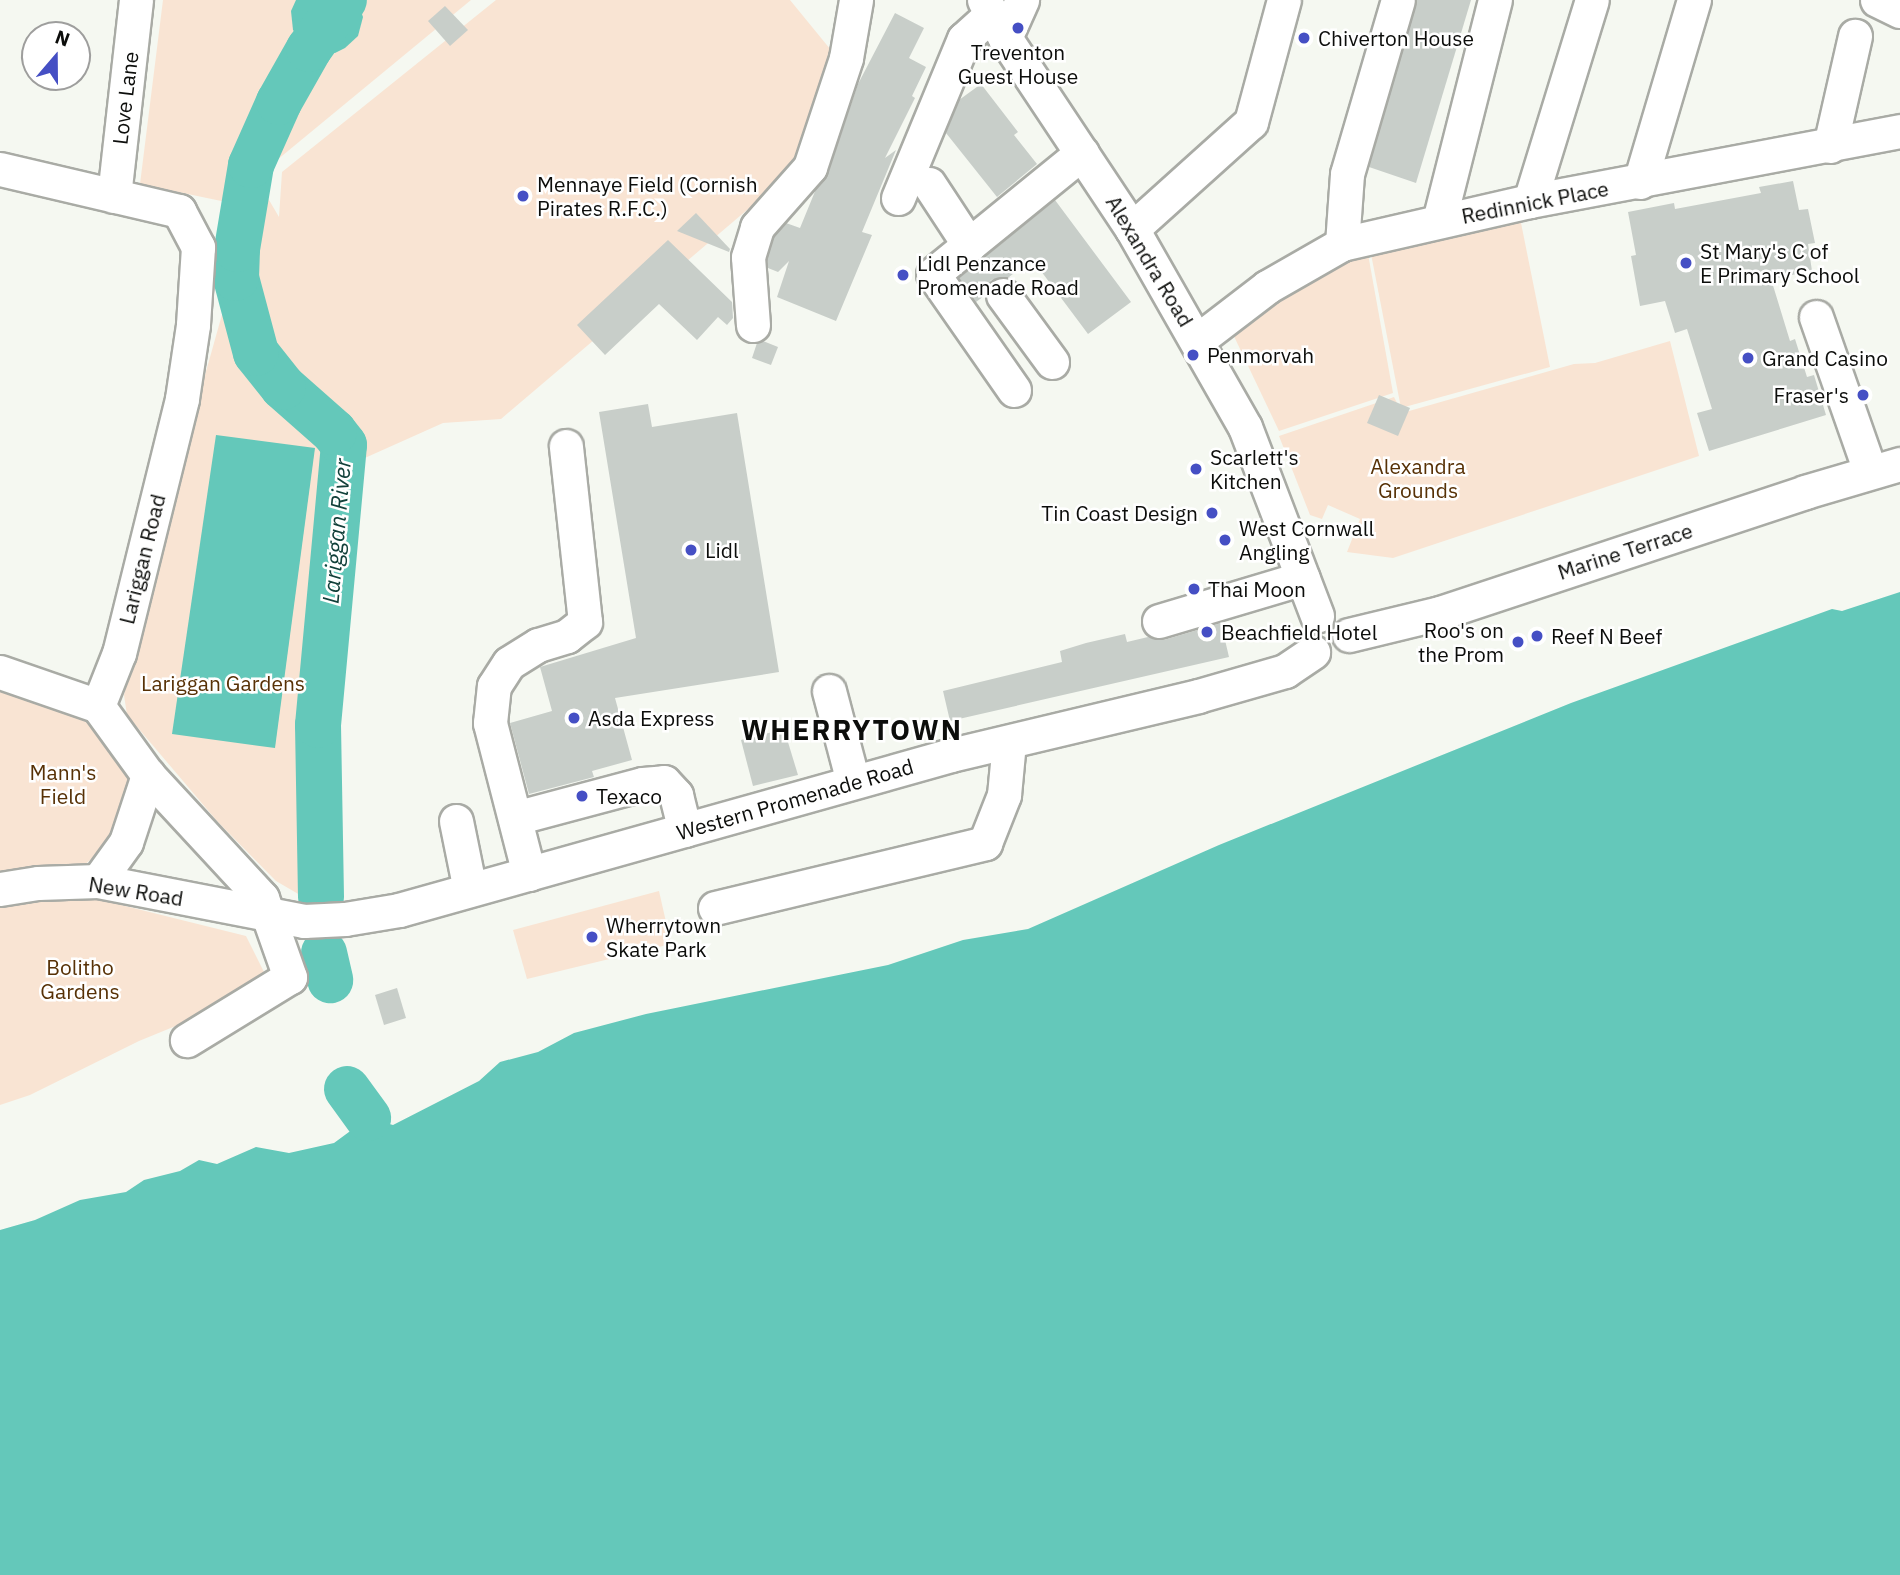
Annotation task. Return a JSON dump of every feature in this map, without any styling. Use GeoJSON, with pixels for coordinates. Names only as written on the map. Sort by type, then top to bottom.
{"type":"FeatureCollection","features":[{"type":"Feature","properties":{"kind":"street","name":"Love Lane"},"geometry":{"type":"LineString","coordinates":[[114,196],[136,0]]}},
{"type":"Feature","properties":{"kind":"street"},"geometry":{"type":"LineString","coordinates":[[753,325],[748,257],[757,227],[810,167],[846,58],[856,0]]}},
{"type":"Feature","properties":{"kind":"street"},"geometry":{"type":"LineString","coordinates":[[898,198],[964,39],[1022,0]]}},
{"type":"Feature","properties":{"kind":"street"},"geometry":{"type":"LineString","coordinates":[[1132,229],[1251,122],[1284,0]]}},
{"type":"Feature","properties":{"kind":"street"},"geometry":{"type":"LineString","coordinates":[[1342,244],[1348,174],[1398,0]]}},
{"type":"Feature","properties":{"kind":"street"},"geometry":{"type":"LineString","coordinates":[[1439,221],[1495,0]]}},
{"type":"Feature","properties":{"kind":"street"},"geometry":{"type":"LineString","coordinates":[[1530,201],[1592,0]]}},
{"type":"Feature","properties":{"kind":"street"},"geometry":{"type":"LineString","coordinates":[[1640,182],[1694,0]]}},
{"type":"Feature","properties":{"kind":"street"},"geometry":{"type":"LineString","coordinates":[[1877,0],[1900,11]]}},
{"type":"Feature","properties":{"kind":"street","name":"Alexandra Road"},"geometry":{"type":"LineString","coordinates":[[994,17],[1132,229],[1198,340],[1245,427],[1317,616]]}},
{"type":"Feature","properties":{"kind":"street"},"geometry":{"type":"LineString","coordinates":[[1830,146],[1855,36]]}},
{"type":"Feature","properties":{"kind":"street","name":"Redinnick Place"},"geometry":{"type":"LineString","coordinates":[[1198,340],[1267,287],[1342,244],[1530,201],[1900,131]]}},
{"type":"Feature","properties":{"kind":"street"},"geometry":{"type":"LineString","coordinates":[[1014,390],[933,274],[1082,153]]}},
{"type":"Feature","properties":{"kind":"street","name":"Lariggan Road"},"geometry":{"type":"LineString","coordinates":[[0,169],[179,211],[198,247],[193,325],[182,399],[119,653],[98,706]]}},
{"type":"Feature","properties":{"kind":"street"},"geometry":{"type":"LineString","coordinates":[[929,184],[969,245]]}},
{"type":"Feature","properties":{"kind":"street"},"geometry":{"type":"LineString","coordinates":[[1003,295],[1052,362]]}},
{"type":"Feature","properties":{"kind":"street"},"geometry":{"type":"LineString","coordinates":[[1816,317],[1885,468]]}},
{"type":"Feature","properties":{"kind":"street"},"geometry":{"type":"LineString","coordinates":[[991,357],[1029,330]]}},
{"type":"Feature","properties":{"kind":"street"},"geometry":{"type":"LineString","coordinates":[[529,873],[490,723],[494,686],[509,663],[538,645],[567,636],[584,622],[566,446]]}},
{"type":"Feature","properties":{"kind":"street","name":"Marine Terrace"},"geometry":{"type":"LineString","coordinates":[[1349,635],[1440,613],[1885,468]]}},
{"type":"Feature","properties":{"kind":"street"},"geometry":{"type":"LineString","coordinates":[[1159,621],[1303,578]]}},
{"type":"Feature","properties":{"kind":"street"},"geometry":{"type":"LineString","coordinates":[[1329,614],[1339,617],[1347,627],[1349,635],[1345,648],[1336,655],[1325,657],[1313,652],[1305,635],[1309,624],[1317,616],[1329,614]]}},
{"type":"Feature","properties":{"kind":"street","name":"Western Promenade Road"},"geometry":{"type":"LineString","coordinates":[[271,915],[304,921],[345,919],[399,910],[853,782],[1198,696],[1285,671],[1313,652]]}},
{"type":"Feature","properties":{"kind":"street"},"geometry":{"type":"LineString","coordinates":[[0,672],[98,706],[148,775],[262,898],[271,915],[290,977],[187,1040]]}},
{"type":"Feature","properties":{"kind":"street"},"geometry":{"type":"LineString","coordinates":[[829,691],[853,782]]}},
{"type":"Feature","properties":{"kind":"street"},"geometry":{"type":"LineString","coordinates":[[715,908],[985,843],[1004,795],[1009,742]]}},
{"type":"Feature","properties":{"kind":"street"},"geometry":{"type":"LineString","coordinates":[[98,881],[126,842],[148,775]]}},
{"type":"Feature","properties":{"kind":"street"},"geometry":{"type":"LineString","coordinates":[[515,818],[643,784],[664,782],[676,795],[685,830]]}},
{"type":"Feature","properties":{"kind":"street"},"geometry":{"type":"LineString","coordinates":[[456,821],[470,890]]}},
{"type":"Feature","properties":{"kind":"street","name":"New Road"},"geometry":{"type":"LineString","coordinates":[[0,889],[38,883],[98,881],[271,915]]}},
{"type":"Feature","properties":{"kind":"green space"},"geometry":{"type":"Polygon","coordinates":[[[163,0],[471,0],[226,202],[140,184],[163,0]]]}},
{"type":"Feature","properties":{"kind":"green space","name":"Lariggan Gardens"},"geometry":{"type":"Polygon","coordinates":[[[496,0],[790,0],[844,66],[813,154],[501,419],[443,423],[338,470],[313,724],[311,854],[300,895],[276,881],[217,821],[127,715],[124,695],[196,407],[259,183],[279,217],[282,172],[496,0]]]}},
{"type":"Feature","properties":{"kind":"green space"},"geometry":{"type":"Polygon","coordinates":[[[1520,218],[1550,367],[1401,408],[1371,254],[1520,218]]]}},
{"type":"Feature","properties":{"kind":"green space"},"geometry":{"type":"Polygon","coordinates":[[[1368,254],[1393,393],[1279,431],[1231,330],[1272,292],[1368,254]]]}},
{"type":"Feature","properties":{"kind":"green space","name":"Alexandra Grounds"},"geometry":{"type":"Polygon","coordinates":[[[1670,341],[1699,456],[1393,558],[1347,552],[1360,519],[1328,505],[1322,519],[1310,515],[1279,436],[1394,397],[1402,413],[1574,364],[1595,363],[1670,341]]]}},
{"type":"Feature","properties":{"kind":"green space","name":"Mann's Field"},"geometry":{"type":"Polygon","coordinates":[[[0,682],[97,715],[130,774],[114,839],[81,868],[0,882],[0,682]]]}},
{"type":"Feature","properties":{"kind":"green space","name":"Wherrytown Skate Park"},"geometry":{"type":"Polygon","coordinates":[[[659,891],[671,944],[527,979],[513,930],[659,891]]]}},
{"type":"Feature","properties":{"kind":"green space","name":"Bolitho Gardens"},"geometry":{"type":"Polygon","coordinates":[[[93,898],[246,936],[266,976],[222,1007],[139,1041],[30,1095],[0,1105],[0,905],[93,898]]]}},
{"type":"Feature","properties":{"kind":"water"},"geometry":{"type":"Polygon","coordinates":[[[296,0],[357,0],[363,17],[358,36],[335,53],[309,49],[293,30],[291,11],[296,0]]]}},
{"type":"Feature","properties":{"kind":"water"},"geometry":{"type":"Polygon","coordinates":[[[216,435],[315,448],[275,748],[172,734],[216,435]]]}},
{"type":"Feature","properties":{"kind":"water"},"geometry":{"type":"Polygon","coordinates":[[[1900,592],[1900,1575],[0,1575],[0,1230],[35,1220],[80,1200],[126,1192],[144,1180],[180,1171],[199,1160],[217,1164],[256,1147],[289,1153],[334,1143],[368,1118],[393,1125],[479,1081],[500,1062],[538,1052],[574,1033],[646,1014],[888,965],[963,940],[1028,929],[1219,845],[1571,703],[1832,609],[1842,611],[1900,592]]]}},
{"type":"Feature","properties":{"kind":"building"},"geometry":{"type":"Polygon","coordinates":[[[1417,0],[1471,0],[1416,183],[1369,167],[1417,0]]]}},
{"type":"Feature","properties":{"kind":"building"},"geometry":{"type":"Polygon","coordinates":[[[445,6],[468,30],[450,46],[428,21],[445,6]]]}},
{"type":"Feature","properties":{"kind":"building"},"geometry":{"type":"Polygon","coordinates":[[[895,13],[924,28],[909,58],[926,67],[912,96],[915,98],[885,158],[896,150],[862,232],[872,235],[836,321],[777,297],[789,261],[778,272],[768,268],[767,259],[774,237],[786,223],[800,228],[816,189],[828,173],[858,84],[895,13]]]}},
{"type":"Feature","properties":{"kind":"building"},"geometry":{"type":"Polygon","coordinates":[[[981,84],[1018,132],[1014,135],[1037,164],[997,197],[946,133],[959,100],[981,84]]]}},
{"type":"Feature","properties":{"kind":"building"},"geometry":{"type":"Polygon","coordinates":[[[1793,181],[1799,210],[1808,209],[1815,243],[1808,244],[1812,271],[1771,279],[1790,341],[1795,339],[1807,377],[1814,375],[1826,415],[1709,451],[1697,413],[1712,409],[1687,329],[1675,333],[1665,301],[1640,306],[1631,256],[1636,255],[1628,212],[1674,203],[1675,209],[1761,193],[1759,187],[1793,181]]]}},
{"type":"Feature","properties":{"kind":"building"},"geometry":{"type":"Polygon","coordinates":[[[1055,200],[1131,302],[1088,334],[1032,259],[1009,277],[991,280],[984,296],[976,302],[959,278],[1055,200]]]}},
{"type":"Feature","properties":{"kind":"building"},"geometry":{"type":"Polygon","coordinates":[[[696,213],[730,249],[729,252],[677,231],[696,213]]]}},
{"type":"Feature","properties":{"kind":"building"},"geometry":{"type":"Polygon","coordinates":[[[668,240],[732,302],[733,318],[727,325],[718,317],[697,340],[659,304],[605,355],[577,325],[668,240]]]}},
{"type":"Feature","properties":{"kind":"building"},"geometry":{"type":"Polygon","coordinates":[[[763,341],[778,347],[771,365],[752,358],[757,343],[763,341]]]}},
{"type":"Feature","properties":{"kind":"building"},"geometry":{"type":"Polygon","coordinates":[[[1379,395],[1410,408],[1398,436],[1367,423],[1379,395]]]}},
{"type":"Feature","properties":{"kind":"building","name":"Lidl"},"geometry":{"type":"Polygon","coordinates":[[[648,404],[652,427],[737,413],[779,672],[615,698],[632,760],[592,771],[594,777],[529,794],[510,723],[552,711],[540,667],[636,638],[599,412],[648,404]]]}},
{"type":"Feature","properties":{"kind":"building"},"geometry":{"type":"Polygon","coordinates":[[[1221,623],[1229,657],[950,721],[943,691],[1062,662],[1060,651],[1086,643],[1125,634],[1127,642],[1148,637],[1164,640],[1221,623]]]}},
{"type":"Feature","properties":{"kind":"building"},"geometry":{"type":"Polygon","coordinates":[[[784,729],[798,775],[753,786],[741,740],[784,729]]]}},
{"type":"Feature","properties":{"kind":"building"},"geometry":{"type":"Polygon","coordinates":[[[397,988],[406,1018],[384,1025],[375,995],[397,988]]]}},
{"type":"Feature","properties":{"kind":"waterway","name":"Lariggan River"},"geometry":{"type":"LineString","coordinates":[[321,897],[318,725],[344,445],[334,432],[283,387],[256,353],[236,278],[237,249],[251,165],[279,102],[309,49],[344,0]]}},
{"type":"Feature","properties":{"kind":"waterway","name":"Lariggan River"},"geometry":{"type":"LineString","coordinates":[[324,953],[330,980]]}},
{"type":"Feature","properties":{"kind":"waterway","name":"Lariggan River"},"geometry":{"type":"LineString","coordinates":[[347,1089],[368,1118]]}},
{"type":"Feature","properties":{"kind":"place","name":"Treventon Guest House"},"geometry":{"type":"Point","coordinates":[1018,28]}},
{"type":"Feature","properties":{"kind":"place","name":"Chiverton House"},"geometry":{"type":"Point","coordinates":[1304,38]}},
{"type":"Feature","properties":{"kind":"place","name":"Mennaye Field (Cornish Pirates R.F.C.)"},"geometry":{"type":"Point","coordinates":[523,196]}},
{"type":"Feature","properties":{"kind":"place","name":"St Mary's C of E Primary School"},"geometry":{"type":"Point","coordinates":[1686,263]}},
{"type":"Feature","properties":{"kind":"place","name":"Lidl Penzance Promenade Road"},"geometry":{"type":"Point","coordinates":[903,275]}},
{"type":"Feature","properties":{"kind":"place","name":"Penmorvah"},"geometry":{"type":"Point","coordinates":[1193,355]}},
{"type":"Feature","properties":{"kind":"place","name":"Grand Casino"},"geometry":{"type":"Point","coordinates":[1748,358]}},
{"type":"Feature","properties":{"kind":"place","name":"Fraser's"},"geometry":{"type":"Point","coordinates":[1863,395]}},
{"type":"Feature","properties":{"kind":"place","name":"Scarlett's Kitchen"},"geometry":{"type":"Point","coordinates":[1196,469]}},
{"type":"Feature","properties":{"kind":"place","name":"Tin Coast Design"},"geometry":{"type":"Point","coordinates":[1212,513]}},
{"type":"Feature","properties":{"kind":"place","name":"West Cornwall Angling"},"geometry":{"type":"Point","coordinates":[1225,540]}},
{"type":"Feature","properties":{"kind":"place","name":"Lidl"},"geometry":{"type":"Point","coordinates":[691,550]}},
{"type":"Feature","properties":{"kind":"place","name":"Thai Moon"},"geometry":{"type":"Point","coordinates":[1194,589]}},
{"type":"Feature","properties":{"kind":"place","name":"Beachfield Hotel"},"geometry":{"type":"Point","coordinates":[1207,632]}},
{"type":"Feature","properties":{"kind":"place","name":"Reef N Beef"},"geometry":{"type":"Point","coordinates":[1537,636]}},
{"type":"Feature","properties":{"kind":"place","name":"Roo's on the Prom"},"geometry":{"type":"Point","coordinates":[1518,642]}},
{"type":"Feature","properties":{"kind":"place","name":"Asda Express"},"geometry":{"type":"Point","coordinates":[574,718]}},
{"type":"Feature","properties":{"kind":"place","name":"Texaco"},"geometry":{"type":"Point","coordinates":[582,796]}},
{"type":"Feature","properties":{"kind":"place","name":"Wherrytown Skate Park"},"geometry":{"type":"Point","coordinates":[592,937]}},
{"type":"Feature","properties":{"kind":"district","name":"WHERRYTOWN"},"geometry":{"type":"Point","coordinates":[852,730]}}]}
